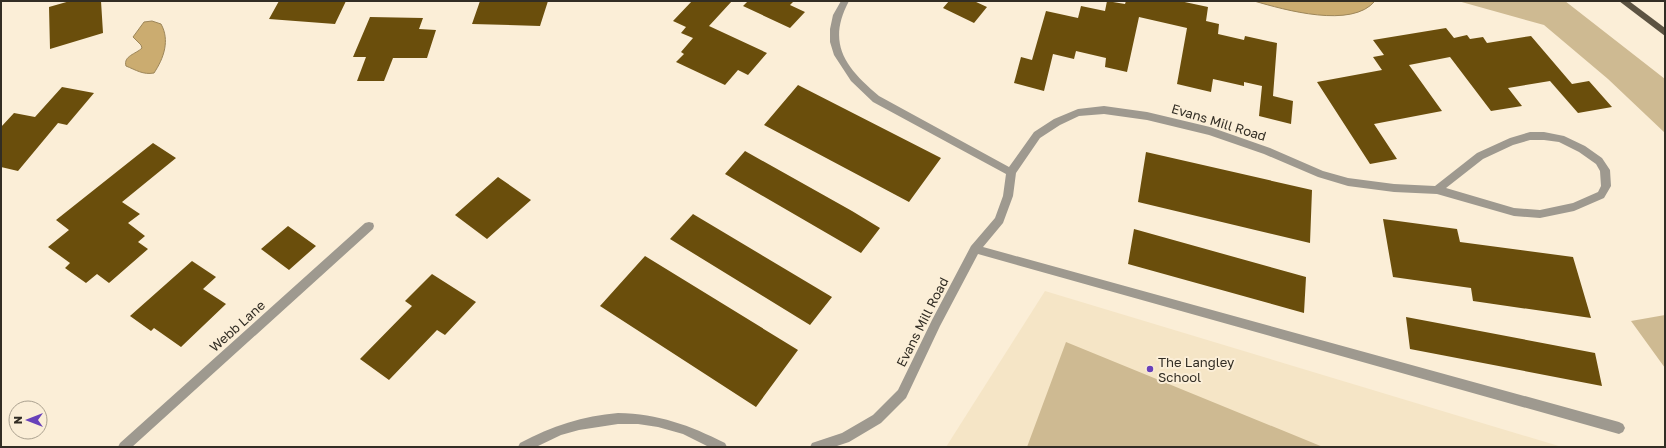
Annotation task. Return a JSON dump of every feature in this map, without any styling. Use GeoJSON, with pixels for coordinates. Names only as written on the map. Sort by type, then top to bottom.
{"type":"FeatureCollection","features":[{"type":"Feature","properties":{"kind":"main road"},"geometry":{"type":"LineString","coordinates":[[1623,1],[1665,33]]}},
{"type":"Feature","properties":{"kind":"street"},"geometry":{"type":"LineString","coordinates":[[845,1],[838,12],[833,30],[835,46],[846,68],[862,87],[876,99],[1011,172]]}},
{"type":"Feature","properties":{"kind":"street","name":"Evans Mill Road"},"geometry":{"type":"LineString","coordinates":[[816,447],[845,438],[876,419],[902,394],[936,323],[975,249],[999,220],[1008,196],[1011,172],[1037,135],[1057,122],[1078,114],[1104,110],[1147,116],[1210,131],[1320,174],[1348,182],[1394,188],[1437,190],[1514,212],[1540,214],[1574,207],[1601,195],[1606,186],[1605,170],[1599,161],[1582,149],[1560,139],[1544,136],[1530,136],[1510,142],[1480,156],[1437,190]]}},
{"type":"Feature","properties":{"kind":"street","name":"Webb Lane"},"geometry":{"type":"LineString","coordinates":[[124,447],[369,226]]}},
{"type":"Feature","properties":{"kind":"street"},"geometry":{"type":"LineString","coordinates":[[975,249],[1619,428]]}},
{"type":"Feature","properties":{"kind":"street"},"geometry":{"type":"LineString","coordinates":[[524,447],[559,430],[599,419],[641,418],[676,427],[721,447]]}},
{"type":"Feature","properties":{"kind":"shaded area"},"geometry":{"type":"Polygon","coordinates":[[[1254,1],[1375,1],[1364,9],[1351,14],[1335,16],[1318,15],[1283,9],[1254,1]]]}},
{"type":"Feature","properties":{"kind":"shaded area"},"geometry":{"type":"Polygon","coordinates":[[[1458,1],[1565,1],[1665,79],[1665,133],[1608,79],[1544,25],[1458,1]]]}},
{"type":"Feature","properties":{"kind":"shaded area"},"geometry":{"type":"Polygon","coordinates":[[[152,21],[161,24],[164,30],[165,49],[161,61],[154,73],[140,72],[126,66],[126,60],[142,48],[133,37],[144,22],[152,21]]]}},
{"type":"Feature","properties":{"kind":"shaded area","name":"The Langley School"},"geometry":{"type":"Polygon","coordinates":[[[1045,291],[1562,447],[946,447],[1045,291]]]}},
{"type":"Feature","properties":{"kind":"shaded area"},"geometry":{"type":"Polygon","coordinates":[[[1665,315],[1665,368],[1631,321],[1665,315]]]}},
{"type":"Feature","properties":{"kind":"shaded area"},"geometry":{"type":"Polygon","coordinates":[[[1066,342],[1323,447],[1027,447],[1066,342]]]}},
{"type":"Feature","properties":{"kind":"building"},"geometry":{"type":"Polygon","coordinates":[[[70,1],[101,1],[103,33],[50,49],[49,7],[70,1]]]}},
{"type":"Feature","properties":{"kind":"building"},"geometry":{"type":"Polygon","coordinates":[[[279,1],[346,1],[335,24],[269,19],[279,1]]]}},
{"type":"Feature","properties":{"kind":"building"},"geometry":{"type":"Polygon","coordinates":[[[480,1],[548,1],[540,26],[472,24],[480,1]]]}},
{"type":"Feature","properties":{"kind":"building"},"geometry":{"type":"Polygon","coordinates":[[[692,1],[732,1],[709,26],[767,53],[748,75],[738,70],[725,85],[676,62],[684,54],[681,52],[693,38],[681,33],[686,27],[673,21],[692,1]]]}},
{"type":"Feature","properties":{"kind":"building"},"geometry":{"type":"Polygon","coordinates":[[[748,1],[794,1],[790,5],[805,12],[790,28],[743,6],[748,1]]]}},
{"type":"Feature","properties":{"kind":"building"},"geometry":{"type":"Polygon","coordinates":[[[949,1],[974,1],[987,7],[974,23],[943,8],[949,1]]]}},
{"type":"Feature","properties":{"kind":"building"},"geometry":{"type":"Polygon","coordinates":[[[1107,1],[1125,4],[1126,1],[1180,1],[1208,7],[1206,21],[1219,24],[1218,34],[1244,40],[1245,36],[1277,43],[1273,96],[1293,101],[1291,124],[1259,116],[1262,86],[1244,82],[1244,86],[1213,79],[1211,92],[1177,84],[1187,28],[1139,17],[1127,72],[1105,67],[1106,58],[1076,51],[1074,59],[1053,54],[1044,91],[1014,83],[1021,57],[1032,60],[1046,11],[1078,18],[1081,6],[1105,11],[1107,1]]]}},
{"type":"Feature","properties":{"kind":"building"},"geometry":{"type":"Polygon","coordinates":[[[370,17],[423,18],[419,29],[436,30],[427,58],[393,58],[384,81],[357,81],[366,57],[353,57],[370,17]]]}},
{"type":"Feature","properties":{"kind":"building"},"geometry":{"type":"Polygon","coordinates":[[[1446,28],[1454,38],[1467,35],[1470,39],[1483,37],[1487,43],[1531,36],[1572,84],[1589,81],[1612,107],[1578,113],[1550,81],[1508,88],[1522,106],[1491,111],[1450,57],[1409,65],[1442,111],[1374,124],[1397,159],[1370,164],[1317,82],[1382,70],[1373,57],[1384,55],[1373,40],[1446,28]]]}},
{"type":"Feature","properties":{"kind":"building"},"geometry":{"type":"Polygon","coordinates":[[[798,85],[941,158],[909,202],[764,125],[798,85]]]}},
{"type":"Feature","properties":{"kind":"building"},"geometry":{"type":"Polygon","coordinates":[[[62,87],[94,93],[67,125],[58,123],[18,171],[1,167],[1,127],[14,113],[35,117],[62,87]]]}},
{"type":"Feature","properties":{"kind":"building"},"geometry":{"type":"Polygon","coordinates":[[[153,143],[176,158],[122,202],[140,214],[128,223],[145,236],[138,242],[148,249],[109,283],[97,274],[86,283],[65,268],[70,263],[48,247],[69,230],[56,220],[153,143]]]}},
{"type":"Feature","properties":{"kind":"building"},"geometry":{"type":"Polygon","coordinates":[[[745,151],[880,228],[861,253],[725,174],[745,151]]]}},
{"type":"Feature","properties":{"kind":"building"},"geometry":{"type":"Polygon","coordinates":[[[1146,152],[1312,190],[1310,243],[1138,202],[1146,152]]]}},
{"type":"Feature","properties":{"kind":"building"},"geometry":{"type":"Polygon","coordinates":[[[498,177],[531,200],[487,239],[455,215],[498,177]]]}},
{"type":"Feature","properties":{"kind":"building"},"geometry":{"type":"Polygon","coordinates":[[[693,214],[832,297],[810,325],[670,239],[693,214]]]}},
{"type":"Feature","properties":{"kind":"building"},"geometry":{"type":"Polygon","coordinates":[[[1383,219],[1457,229],[1460,242],[1573,257],[1591,318],[1473,301],[1471,288],[1393,277],[1383,219]]]}},
{"type":"Feature","properties":{"kind":"building"},"geometry":{"type":"Polygon","coordinates":[[[288,226],[316,246],[289,270],[261,249],[288,226]]]}},
{"type":"Feature","properties":{"kind":"building"},"geometry":{"type":"Polygon","coordinates":[[[1134,229],[1306,277],[1304,313],[1128,264],[1134,229]]]}},
{"type":"Feature","properties":{"kind":"building"},"geometry":{"type":"Polygon","coordinates":[[[645,256],[798,350],[756,407],[600,306],[645,256]]]}},
{"type":"Feature","properties":{"kind":"building"},"geometry":{"type":"Polygon","coordinates":[[[192,261],[216,277],[203,289],[226,304],[181,347],[154,328],[151,331],[130,316],[192,261]]]}},
{"type":"Feature","properties":{"kind":"building"},"geometry":{"type":"Polygon","coordinates":[[[432,274],[476,302],[445,335],[437,330],[389,380],[360,359],[412,306],[405,301],[432,274]]]}},
{"type":"Feature","properties":{"kind":"building"},"geometry":{"type":"Polygon","coordinates":[[[1406,317],[1595,353],[1602,386],[1410,349],[1406,317]]]}},
{"type":"Feature","properties":{"kind":"place","name":"The Langley School"},"geometry":{"type":"Point","coordinates":[1150,369]}}]}
